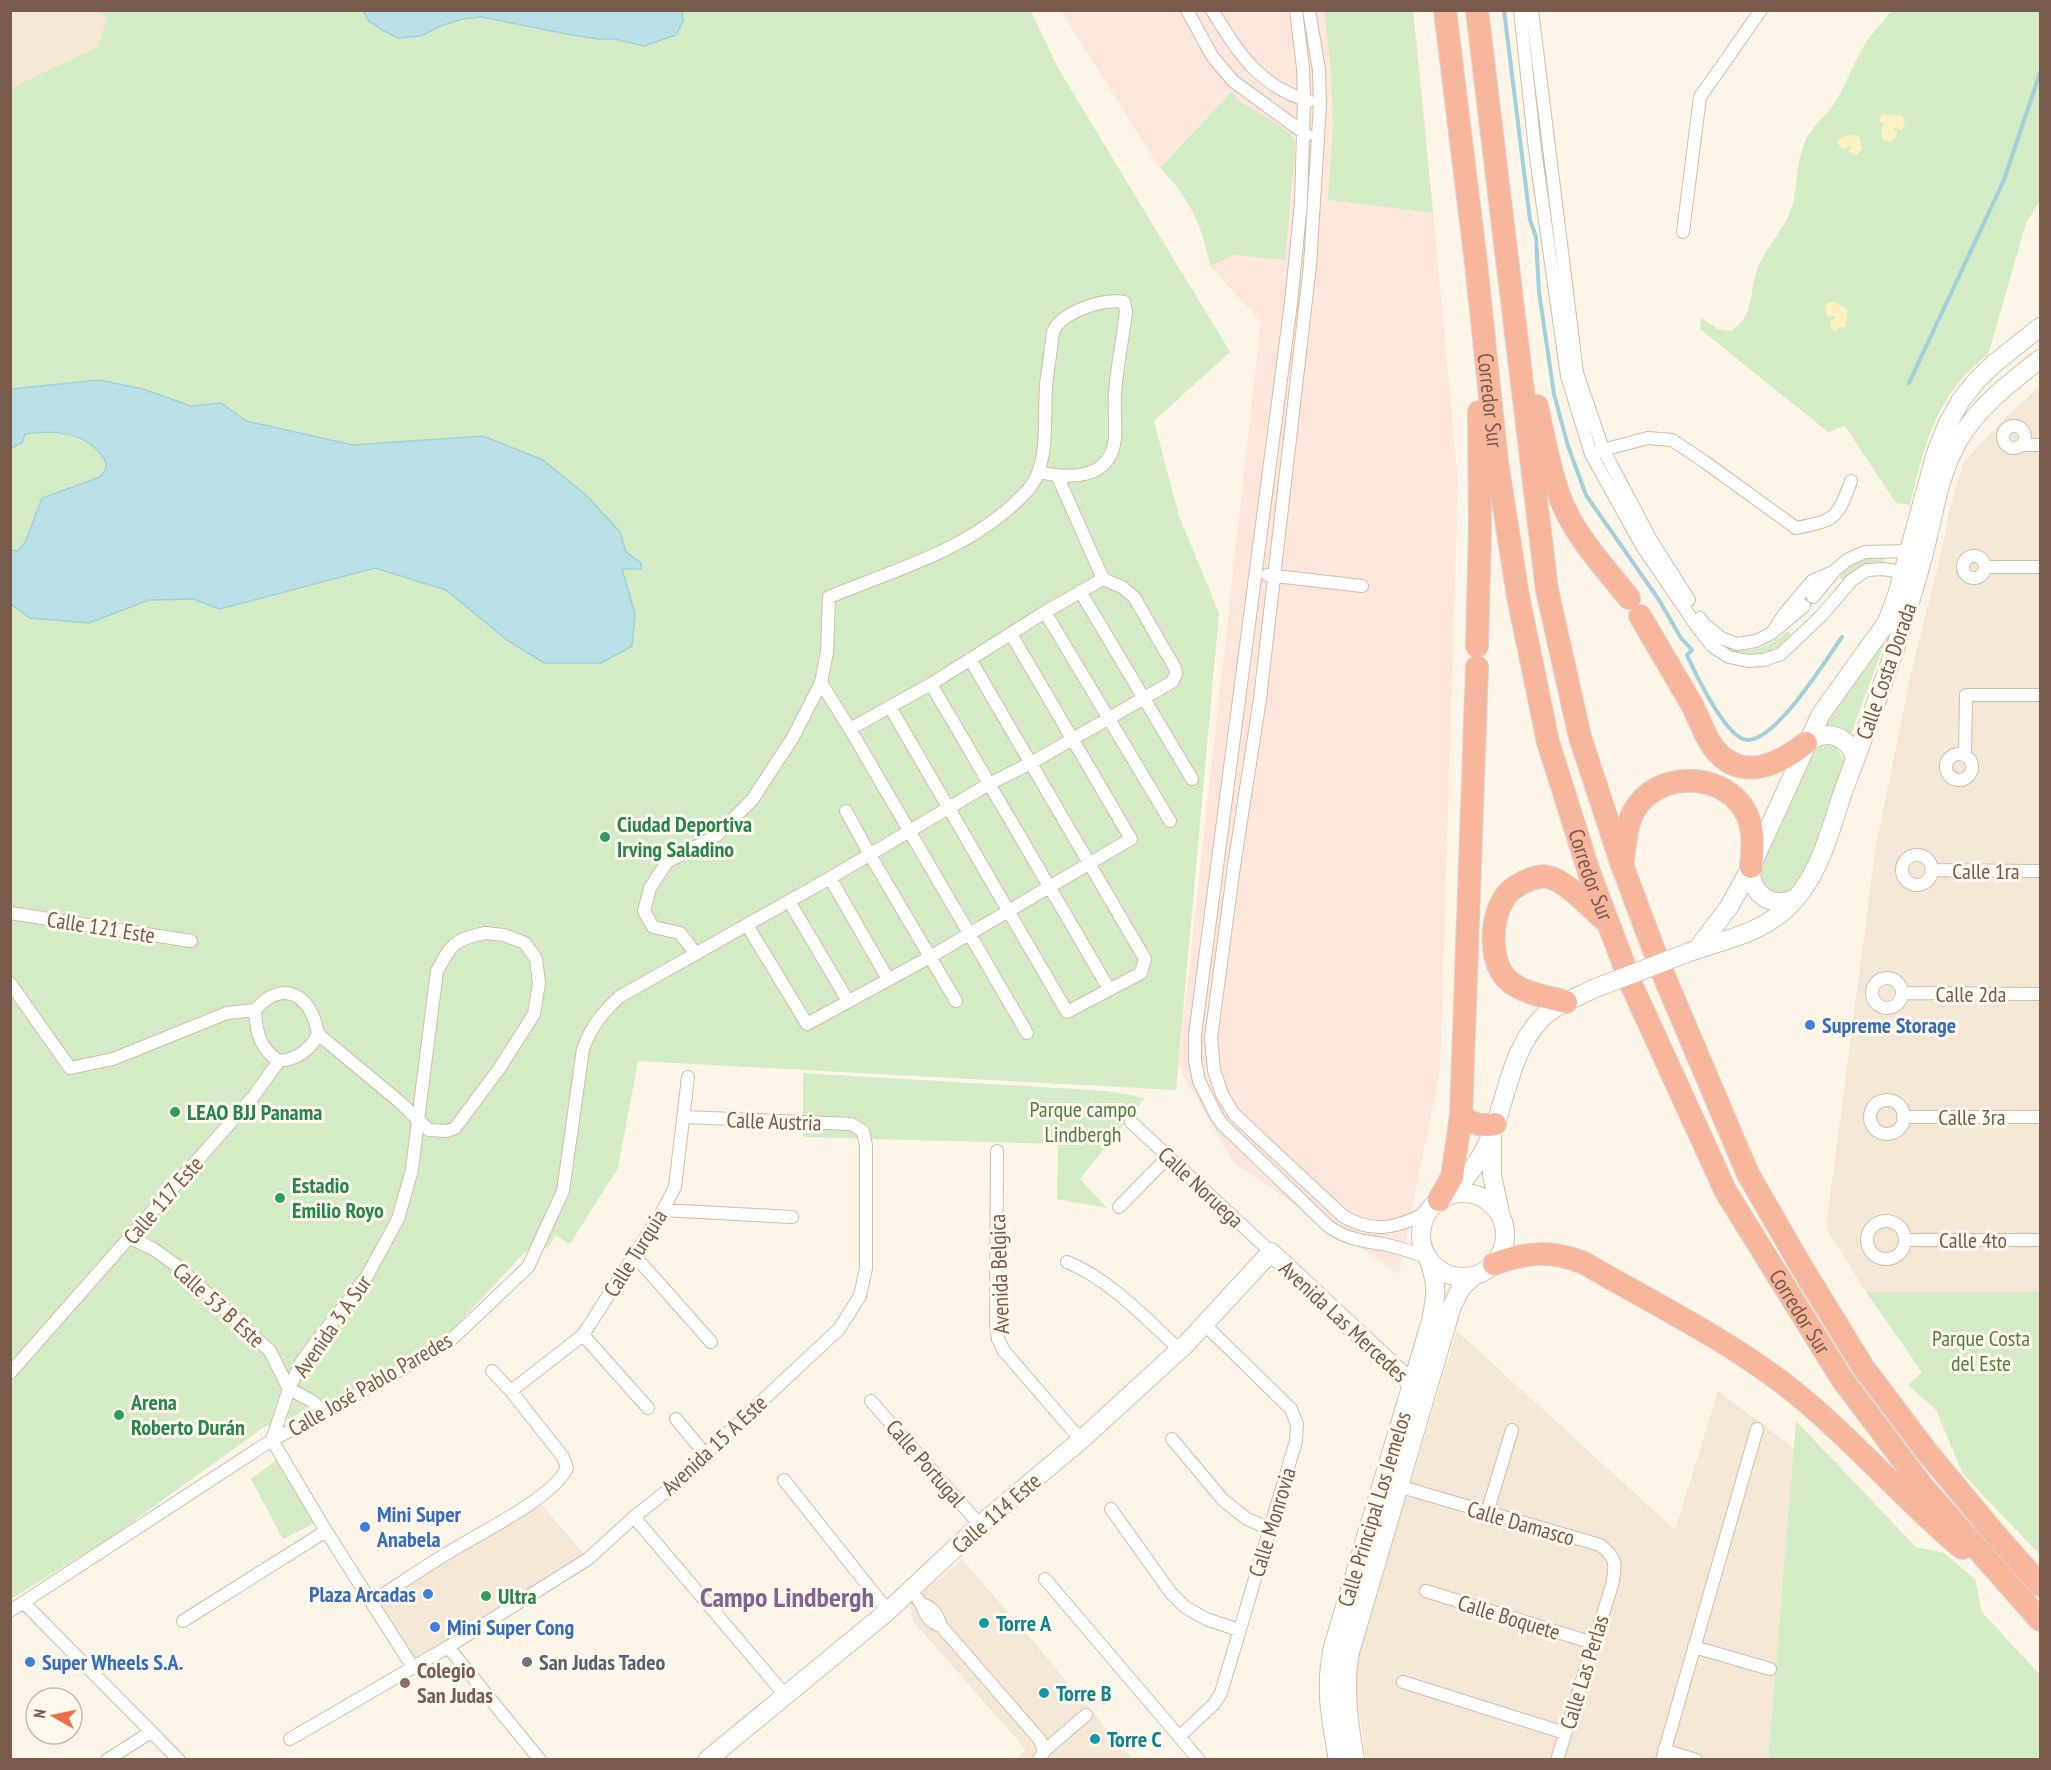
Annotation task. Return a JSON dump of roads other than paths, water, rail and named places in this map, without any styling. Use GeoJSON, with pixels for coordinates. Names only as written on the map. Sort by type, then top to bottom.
{"type":"FeatureCollection","features":[{"type":"Feature","properties":{"kind":"highway","name":"Corredor Sur"},"geometry":{"type":"LineString","coordinates":[[1445,10],[1476,263],[1497,462],[1518,596],[1548,742],[1589,872],[1632,986],[1732,1202],[1842,1379],[1923,1487],[2040,1620]]}},
{"type":"Feature","properties":{"kind":"highway","name":"Corredor Sur"},"geometry":{"type":"LineString","coordinates":[[1477,10],[1547,590],[1580,737],[1622,865],[1661,969],[1748,1174],[1801,1266],[1863,1367],[1927,1452],[2040,1585]]}},
{"type":"Feature","properties":{"kind":"highway"},"geometry":{"type":"LineString","coordinates":[[1439,1202],[1452,1177],[1461,1116],[1477,657],[1480,471],[1476,263]]}},
{"type":"Feature","properties":{"kind":"highway"},"geometry":{"type":"LineString","coordinates":[[1511,289],[1551,470],[1561,501],[1572,523],[1635,607],[1692,706],[1707,737],[1722,757],[1743,767],[1760,767],[1785,759],[1806,743]]}},
{"type":"Feature","properties":{"kind":"highway"},"geometry":{"type":"LineString","coordinates":[[1622,865],[1629,824],[1638,805],[1656,789],[1665,784],[1683,780],[1710,784],[1728,792],[1739,803],[1748,818],[1752,833],[1751,867]]}},
{"type":"Feature","properties":{"kind":"highway"},"geometry":{"type":"LineString","coordinates":[[1566,1002],[1529,991],[1511,982],[1496,960],[1496,918],[1505,896],[1514,887],[1533,878],[1547,876],[1564,885],[1609,924]]}},
{"type":"Feature","properties":{"kind":"highway"},"geometry":{"type":"LineString","coordinates":[[1461,1116],[1474,1124],[1494,1129]]}},
{"type":"Feature","properties":{"kind":"highway"},"geometry":{"type":"LineString","coordinates":[[1494,1264],[1527,1254],[1548,1253],[1570,1257],[1747,1358],[1799,1396],[1935,1526],[2014,1591]]}},
{"type":"Feature","properties":{"kind":"main road","name":"Calle Costa Dorada"},"geometry":{"type":"LineString","coordinates":[[1692,951],[1729,907],[1751,867],[1821,714],[1887,622],[1936,453],[1947,425],[1961,400],[1978,379],[2038,332]]}},
{"type":"Feature","properties":{"kind":"main road","name":"Calle Costa Dorada"},"geometry":{"type":"LineString","coordinates":[[1692,951],[1724,943],[1754,930],[1785,910],[1801,894],[1816,867],[1906,613],[1922,564],[1946,470],[1958,440],[1969,423],[2004,387],[2040,359]]}},
{"type":"Feature","properties":{"kind":"main road"},"geometry":{"type":"LineString","coordinates":[[1806,743],[1822,735],[1833,735],[1848,744],[1855,760]]}},
{"type":"Feature","properties":{"kind":"main road"},"geometry":{"type":"LineString","coordinates":[[1751,867],[1751,881],[1754,888],[1769,901],[1783,903],[1801,894]]}},
{"type":"Feature","properties":{"kind":"main road"},"geometry":{"type":"LineString","coordinates":[[1494,1129],[1492,1175],[1505,1235],[1500,1255],[1494,1264],[1474,1276],[1462,1278],[1449,1276],[1438,1270],[1427,1259],[1420,1239],[1422,1221],[1475,1167],[1494,1129],[1518,1056],[1541,1020],[1566,1002],[1593,989],[1692,951]]}},
{"type":"Feature","properties":{"kind":"main road"},"geometry":{"type":"LineString","coordinates":[[1439,1202],[1463,1192],[1484,1198],[1500,1215]]}},
{"type":"Feature","properties":{"kind":"main road","name":"Calle 114 Este"},"geometry":{"type":"LineString","coordinates":[[707,1760],[888,1611],[916,1597],[980,1525],[1081,1440],[1180,1350],[1271,1252]]}},
{"type":"Feature","properties":{"kind":"main road","name":"Avenida Las Mercedes"},"geometry":{"type":"LineString","coordinates":[[1271,1252],[1416,1387],[1423,1382],[1437,1356]]}},
{"type":"Feature","properties":{"kind":"main road","name":"Calle Principal Los Jemelos"},"geometry":{"type":"LineString","coordinates":[[1355,1760],[1345,1693],[1346,1673],[1398,1486],[1409,1421],[1412,1384],[1435,1301],[1436,1278],[1427,1259]]}},
{"type":"Feature","properties":{"kind":"main road","name":"Calle Principal Los Jemelos"},"geometry":{"type":"LineString","coordinates":[[1338,1760],[1327,1694],[1328,1670],[1333,1647],[1388,1465],[1437,1356],[1456,1296],[1474,1276]]}},
{"type":"Feature","properties":{"kind":"main road"},"geometry":{"type":"LineString","coordinates":[[1377,1500],[1398,1486],[1388,1465]]}},
{"type":"Feature","properties":{"kind":"street"},"geometry":{"type":"LineString","coordinates":[[1187,10],[1212,56],[1233,81],[1303,133],[1319,141]]}},
{"type":"Feature","properties":{"kind":"street"},"geometry":{"type":"LineString","coordinates":[[1212,10],[1240,55],[1255,70],[1269,81],[1304,100],[1320,104]]}},
{"type":"Feature","properties":{"kind":"street"},"geometry":{"type":"LineString","coordinates":[[1296,10],[1304,68],[1301,203],[1291,303],[1195,1035],[1195,1060],[1199,1081],[1222,1124],[1328,1226],[1356,1240],[1395,1247],[1427,1259]]}},
{"type":"Feature","properties":{"kind":"street"},"geometry":{"type":"LineString","coordinates":[[1309,10],[1319,69],[1320,104],[1310,265],[1258,710],[1211,1038],[1214,1070],[1222,1094],[1234,1114],[1343,1216],[1364,1225],[1385,1228],[1406,1224],[1439,1202]]}},
{"type":"Feature","properties":{"kind":"street"},"geometry":{"type":"LineString","coordinates":[[1520,10],[1535,150],[1567,376],[1597,452],[1642,546],[1712,646],[1729,657],[1748,661],[1764,660],[1780,654],[1821,616],[1852,580],[1867,570],[1882,569],[1903,572]]}},
{"type":"Feature","properties":{"kind":"street"},"geometry":{"type":"LineString","coordinates":[[1532,10],[1577,373],[1597,452],[1704,624],[1721,638],[1737,644],[1756,642],[1793,617],[1847,560],[1865,552],[1908,551]]}},
{"type":"Feature","properties":{"kind":"street"},"geometry":{"type":"LineString","coordinates":[[1683,232],[1700,97],[1761,10]]}},
{"type":"Feature","properties":{"kind":"street"},"geometry":{"type":"LineString","coordinates":[[696,954],[680,933],[653,927],[644,910],[650,888],[667,862],[716,836],[752,800],[792,739],[821,683],[827,652],[829,597],[937,555],[998,518],[1030,489],[1039,472],[1044,448],[1047,420],[1046,388],[1056,324],[1069,314],[1083,309],[1116,300],[1124,302],[1126,311],[1115,392],[1115,440],[1110,458],[1089,474],[1078,476],[1039,472]]}},
{"type":"Feature","properties":{"kind":"street"},"geometry":{"type":"LineString","coordinates":[[1597,452],[1648,438],[1672,440],[1797,528],[1819,523],[1835,516],[1851,481]]}},
{"type":"Feature","properties":{"kind":"street"},"geometry":{"type":"LineString","coordinates":[[2022,445],[2040,445]]}},
{"type":"Feature","properties":{"kind":"street"},"geometry":{"type":"LineString","coordinates":[[850,729],[931,684],[1045,612],[1103,579],[1057,475]]}},
{"type":"Feature","properties":{"kind":"street"},"geometry":{"type":"LineString","coordinates":[[1985,567],[2040,567]]}},
{"type":"Feature","properties":{"kind":"street"},"geometry":{"type":"LineString","coordinates":[[1772,633],[1800,593],[1812,581],[1836,569]]}},
{"type":"Feature","properties":{"kind":"street"},"geometry":{"type":"LineString","coordinates":[[1256,573],[1362,586]]}},
{"type":"Feature","properties":{"kind":"street","name":"Calle José Pablo Paredes"},"geometry":{"type":"LineString","coordinates":[[10,1611],[272,1440],[325,1413],[450,1341],[528,1267],[563,1191],[583,1049],[591,1029],[603,1012],[619,997],[950,809],[989,784],[1031,763],[1172,682],[1176,674],[1175,668],[1134,597],[1122,587],[1103,579]]}},
{"type":"Feature","properties":{"kind":"street"},"geometry":{"type":"LineString","coordinates":[[1080,591],[1192,779]]}},
{"type":"Feature","properties":{"kind":"street"},"geometry":{"type":"LineString","coordinates":[[1045,612],[1170,821]]}},
{"type":"Feature","properties":{"kind":"street"},"geometry":{"type":"LineString","coordinates":[[747,925],[807,1024],[930,957],[1131,839],[1011,634]]}},
{"type":"Feature","properties":{"kind":"street"},"geometry":{"type":"LineString","coordinates":[[890,707],[1067,1011],[1141,973],[1145,959],[970,659]]}},
{"type":"Feature","properties":{"kind":"street"},"geometry":{"type":"LineString","coordinates":[[821,683],[1027,1033]]}},
{"type":"Feature","properties":{"kind":"street"},"geometry":{"type":"LineString","coordinates":[[931,684],[1109,989]]}},
{"type":"Feature","properties":{"kind":"street"},"geometry":{"type":"LineString","coordinates":[[1965,756],[1966,695],[2040,695]]}},
{"type":"Feature","properties":{"kind":"street"},"geometry":{"type":"LineString","coordinates":[[1239,708],[1258,710]]}},
{"type":"Feature","properties":{"kind":"street"},"geometry":{"type":"LineString","coordinates":[[846,812],[956,1001]]}},
{"type":"Feature","properties":{"kind":"street","name":"Calle 1ra"},"geometry":{"type":"LineString","coordinates":[[1931,870],[2040,871]]}},
{"type":"Feature","properties":{"kind":"street"},"geometry":{"type":"LineString","coordinates":[[830,878],[888,979]]}},
{"type":"Feature","properties":{"kind":"street"},"geometry":{"type":"LineString","coordinates":[[789,901],[848,1001]]}},
{"type":"Feature","properties":{"kind":"street","name":"Calle 121 Este"},"geometry":{"type":"LineString","coordinates":[[11,914],[191,941]]}},
{"type":"Feature","properties":{"kind":"street","name":"Avenida 3 A Sur"},"geometry":{"type":"LineString","coordinates":[[272,1440],[289,1389],[302,1361],[368,1276],[398,1219],[412,1170],[418,1120],[437,971],[449,949],[465,937],[485,933],[504,934],[525,943],[536,959],[539,983],[534,1014],[499,1069],[455,1128],[447,1131],[429,1130],[418,1120]]}},
{"type":"Feature","properties":{"kind":"street"},"geometry":{"type":"LineString","coordinates":[[10,983],[70,1068],[113,1059],[227,1013],[255,1010],[266,998],[279,994],[292,995],[303,999],[312,1011],[318,1034],[401,1103],[418,1120]]}},
{"type":"Feature","properties":{"kind":"street","name":"Calle 2da"},"geometry":{"type":"LineString","coordinates":[[1902,993],[2040,994]]}},
{"type":"Feature","properties":{"kind":"street"},"geometry":{"type":"LineString","coordinates":[[255,1010],[256,1029],[262,1045],[279,1061],[302,1054],[313,1045],[318,1034]]}},
{"type":"Feature","properties":{"kind":"street","name":"Calle 117 Este"},"geometry":{"type":"LineString","coordinates":[[10,1372],[253,1096],[279,1061]]}},
{"type":"Feature","properties":{"kind":"street","name":"Calle Turquia"},"geometry":{"type":"LineString","coordinates":[[511,1392],[583,1335],[663,1210],[675,1186],[688,1077]]}},
{"type":"Feature","properties":{"kind":"street","name":"Calle Austria"},"geometry":{"type":"LineString","coordinates":[[684,1117],[851,1124],[863,1131]]}},
{"type":"Feature","properties":{"kind":"street","name":"Calle 3ra"},"geometry":{"type":"LineString","coordinates":[[1903,1117],[2040,1117]]}},
{"type":"Feature","properties":{"kind":"street","name":"Calle Noruega"},"geometry":{"type":"LineString","coordinates":[[1131,1122],[1271,1252]]}},
{"type":"Feature","properties":{"kind":"street","name":"Avenida 15 A Este"},"geometry":{"type":"LineString","coordinates":[[290,1740],[412,1666],[448,1647],[588,1559],[634,1517],[678,1482],[839,1329],[860,1296],[866,1268],[866,1146],[863,1131]]}},
{"type":"Feature","properties":{"kind":"street","name":"Avenida Belgica"},"geometry":{"type":"LineString","coordinates":[[998,1150],[996,1323],[998,1339],[1004,1351],[1081,1440]]}},
{"type":"Feature","properties":{"kind":"street"},"geometry":{"type":"LineString","coordinates":[[1119,1207],[1168,1156]]}},
{"type":"Feature","properties":{"kind":"street"},"geometry":{"type":"LineString","coordinates":[[663,1210],[792,1217]]}},
{"type":"Feature","properties":{"kind":"street","name":"Calle 53 B Este"},"geometry":{"type":"LineString","coordinates":[[130,1238],[152,1248],[177,1266],[270,1351],[289,1389]]}},
{"type":"Feature","properties":{"kind":"street","name":"Calle 4to"},"geometry":{"type":"LineString","coordinates":[[1905,1240],[2040,1240]]}},
{"type":"Feature","properties":{"kind":"street"},"geometry":{"type":"LineString","coordinates":[[634,1255],[711,1342]]}},
{"type":"Feature","properties":{"kind":"street"},"geometry":{"type":"LineString","coordinates":[[1067,1262],[1086,1270],[1110,1287],[1180,1350]]}},
{"type":"Feature","properties":{"kind":"street","name":"Calle Monrovia"},"geometry":{"type":"LineString","coordinates":[[1180,1736],[1214,1704],[1221,1693],[1296,1440],[1297,1424],[1291,1409],[1205,1325]]}},
{"type":"Feature","properties":{"kind":"street"},"geometry":{"type":"LineString","coordinates":[[583,1335],[648,1408]]}},
{"type":"Feature","properties":{"kind":"street"},"geometry":{"type":"LineString","coordinates":[[372,1602],[537,1499],[562,1479],[567,1468],[563,1457],[492,1371]]}},
{"type":"Feature","properties":{"kind":"street"},"geometry":{"type":"LineString","coordinates":[[289,1389],[312,1401],[325,1413]]}},
{"type":"Feature","properties":{"kind":"street","name":"Calle Portugal"},"geometry":{"type":"LineString","coordinates":[[871,1401],[980,1525]]}},
{"type":"Feature","properties":{"kind":"street"},"geometry":{"type":"LineString","coordinates":[[676,1419],[705,1454]]}},
{"type":"Feature","properties":{"kind":"street"},"geometry":{"type":"LineString","coordinates":[[1696,1760],[1663,1755],[1757,1429]]}},
{"type":"Feature","properties":{"kind":"street"},"geometry":{"type":"LineString","coordinates":[[1487,1513],[1512,1430]]}},
{"type":"Feature","properties":{"kind":"street"},"geometry":{"type":"LineString","coordinates":[[272,1440],[326,1531],[412,1666]]}},
{"type":"Feature","properties":{"kind":"street"},"geometry":{"type":"LineString","coordinates":[[1172,1440],[1223,1500],[1247,1519],[1270,1529]]}},
{"type":"Feature","properties":{"kind":"street"},"geometry":{"type":"LineString","coordinates":[[784,1480],[888,1611]]}},
{"type":"Feature","properties":{"kind":"street","name":"Calle Damasco"},"geometry":{"type":"LineString","coordinates":[[1398,1486],[1600,1545],[1612,1554],[1616,1568],[1612,1585]]}},
{"type":"Feature","properties":{"kind":"street"},"geometry":{"type":"LineString","coordinates":[[1111,1509],[1171,1593],[1185,1607],[1206,1619],[1239,1630]]}},
{"type":"Feature","properties":{"kind":"street"},"geometry":{"type":"LineString","coordinates":[[634,1517],[785,1695]]}},
{"type":"Feature","properties":{"kind":"street"},"geometry":{"type":"LineString","coordinates":[[183,1621],[326,1531]]}},
{"type":"Feature","properties":{"kind":"street"},"geometry":{"type":"LineString","coordinates":[[1045,1578],[1199,1760]]}},
{"type":"Feature","properties":{"kind":"street","name":"Calle Las Perlas"},"geometry":{"type":"LineString","coordinates":[[1557,1760],[1612,1585]]}},
{"type":"Feature","properties":{"kind":"street","name":"Calle Boquete"},"geometry":{"type":"LineString","coordinates":[[1426,1592],[1593,1643]]}},
{"type":"Feature","properties":{"kind":"street"},"geometry":{"type":"LineString","coordinates":[[916,1597],[923,1612],[933,1623],[941,1626],[1040,1740],[1041,1755]]}},
{"type":"Feature","properties":{"kind":"street"},"geometry":{"type":"LineString","coordinates":[[24,1604],[179,1760]]}},
{"type":"Feature","properties":{"kind":"street"},"geometry":{"type":"LineString","coordinates":[[448,1647],[540,1760]]}},
{"type":"Feature","properties":{"kind":"street"},"geometry":{"type":"LineString","coordinates":[[1694,1647],[1770,1669]]}},
{"type":"Feature","properties":{"kind":"street"},"geometry":{"type":"LineString","coordinates":[[1403,1682],[1565,1733]]}},
{"type":"Feature","properties":{"kind":"street"},"geometry":{"type":"LineString","coordinates":[[1041,1755],[1086,1715]]}},
{"type":"Feature","properties":{"kind":"street"},"geometry":{"type":"LineString","coordinates":[[107,1760],[151,1732]]}},
{"type":"Feature","properties":{"kind":"water"},"geometry":{"type":"Polygon","coordinates":[[[682,10],[683,21],[676,35],[644,46],[482,17],[462,19],[438,27],[421,36],[398,38],[369,21],[363,11],[682,10]]]}},
{"type":"Feature","properties":{"kind":"water"},"geometry":{"type":"Polygon","coordinates":[[[99,380],[143,389],[191,406],[221,403],[246,421],[353,445],[483,436],[543,460],[587,496],[620,532],[626,552],[641,563],[641,569],[622,569],[635,614],[632,646],[601,663],[544,663],[507,640],[446,590],[375,568],[220,609],[193,599],[149,600],[89,623],[30,618],[11,604],[11,550],[18,551],[26,541],[42,498],[100,477],[106,469],[106,464],[95,448],[86,441],[68,434],[47,432],[25,434],[22,443],[11,448],[11,389],[99,380]]]}},
{"type":"Feature","properties":{"kind":"waterway"},"geometry":{"type":"LineString","coordinates":[[1504,10],[1530,220],[1536,237],[1539,292],[1554,394],[1568,446],[1586,495],[1659,600],[1681,638],[1692,650],[1687,655],[1719,714],[1735,734],[1743,739],[1755,739],[1783,717],[1842,637]]}},
{"type":"Feature","properties":{"kind":"waterway"},"geometry":{"type":"LineString","coordinates":[[1909,383],[2004,180],[2040,73]]}},
{"type":"Feature","properties":{"kind":"place","name":"Ciudad Deportiva Irving Saladino"},"geometry":{"type":"Point","coordinates":[605,837]}},
{"type":"Feature","properties":{"kind":"place","name":"Supreme Storage"},"geometry":{"type":"Point","coordinates":[1810,1025]}},
{"type":"Feature","properties":{"kind":"place","name":"LEAO BJJ Panama"},"geometry":{"type":"Point","coordinates":[175,1112]}},
{"type":"Feature","properties":{"kind":"place","name":"Estadio Emilio Royo"},"geometry":{"type":"Point","coordinates":[280,1198]}},
{"type":"Feature","properties":{"kind":"place","name":"Arena Roberto Durán"},"geometry":{"type":"Point","coordinates":[119,1415]}},
{"type":"Feature","properties":{"kind":"place","name":"Mini Super Anabela"},"geometry":{"type":"Point","coordinates":[365,1527]}},
{"type":"Feature","properties":{"kind":"place","name":"Plaza Arcadas"},"geometry":{"type":"Point","coordinates":[428,1594]}},
{"type":"Feature","properties":{"kind":"place","name":"Ultra"},"geometry":{"type":"Point","coordinates":[486,1596]}},
{"type":"Feature","properties":{"kind":"place","name":"Torre A"},"geometry":{"type":"Point","coordinates":[984,1623]}},
{"type":"Feature","properties":{"kind":"place","name":"Mini Super Cong"},"geometry":{"type":"Point","coordinates":[435,1627]}},
{"type":"Feature","properties":{"kind":"place","name":"Super Wheels S.A."},"geometry":{"type":"Point","coordinates":[30,1662]}},
{"type":"Feature","properties":{"kind":"place","name":"San Judas Tadeo"},"geometry":{"type":"Point","coordinates":[527,1662]}},
{"type":"Feature","properties":{"kind":"place","name":"Colegio San Judas"},"geometry":{"type":"Point","coordinates":[405,1683]}},
{"type":"Feature","properties":{"kind":"place","name":"Torre B"},"geometry":{"type":"Point","coordinates":[1044,1693]}},
{"type":"Feature","properties":{"kind":"place","name":"Torre C"},"geometry":{"type":"Point","coordinates":[1095,1739]}},
{"type":"Feature","properties":{"kind":"district","name":"Campo Lindbergh"},"geometry":{"type":"Point","coordinates":[787,1596]}},
{"type":"Feature","properties":{"kind":"park label","name":"Parque campo Lindbergh"},"geometry":{"type":"Point","coordinates":[1083,1122]}},
{"type":"Feature","properties":{"kind":"park label","name":"Parque Costa del Este"},"geometry":{"type":"Point","coordinates":[1981,1350]}}]}
